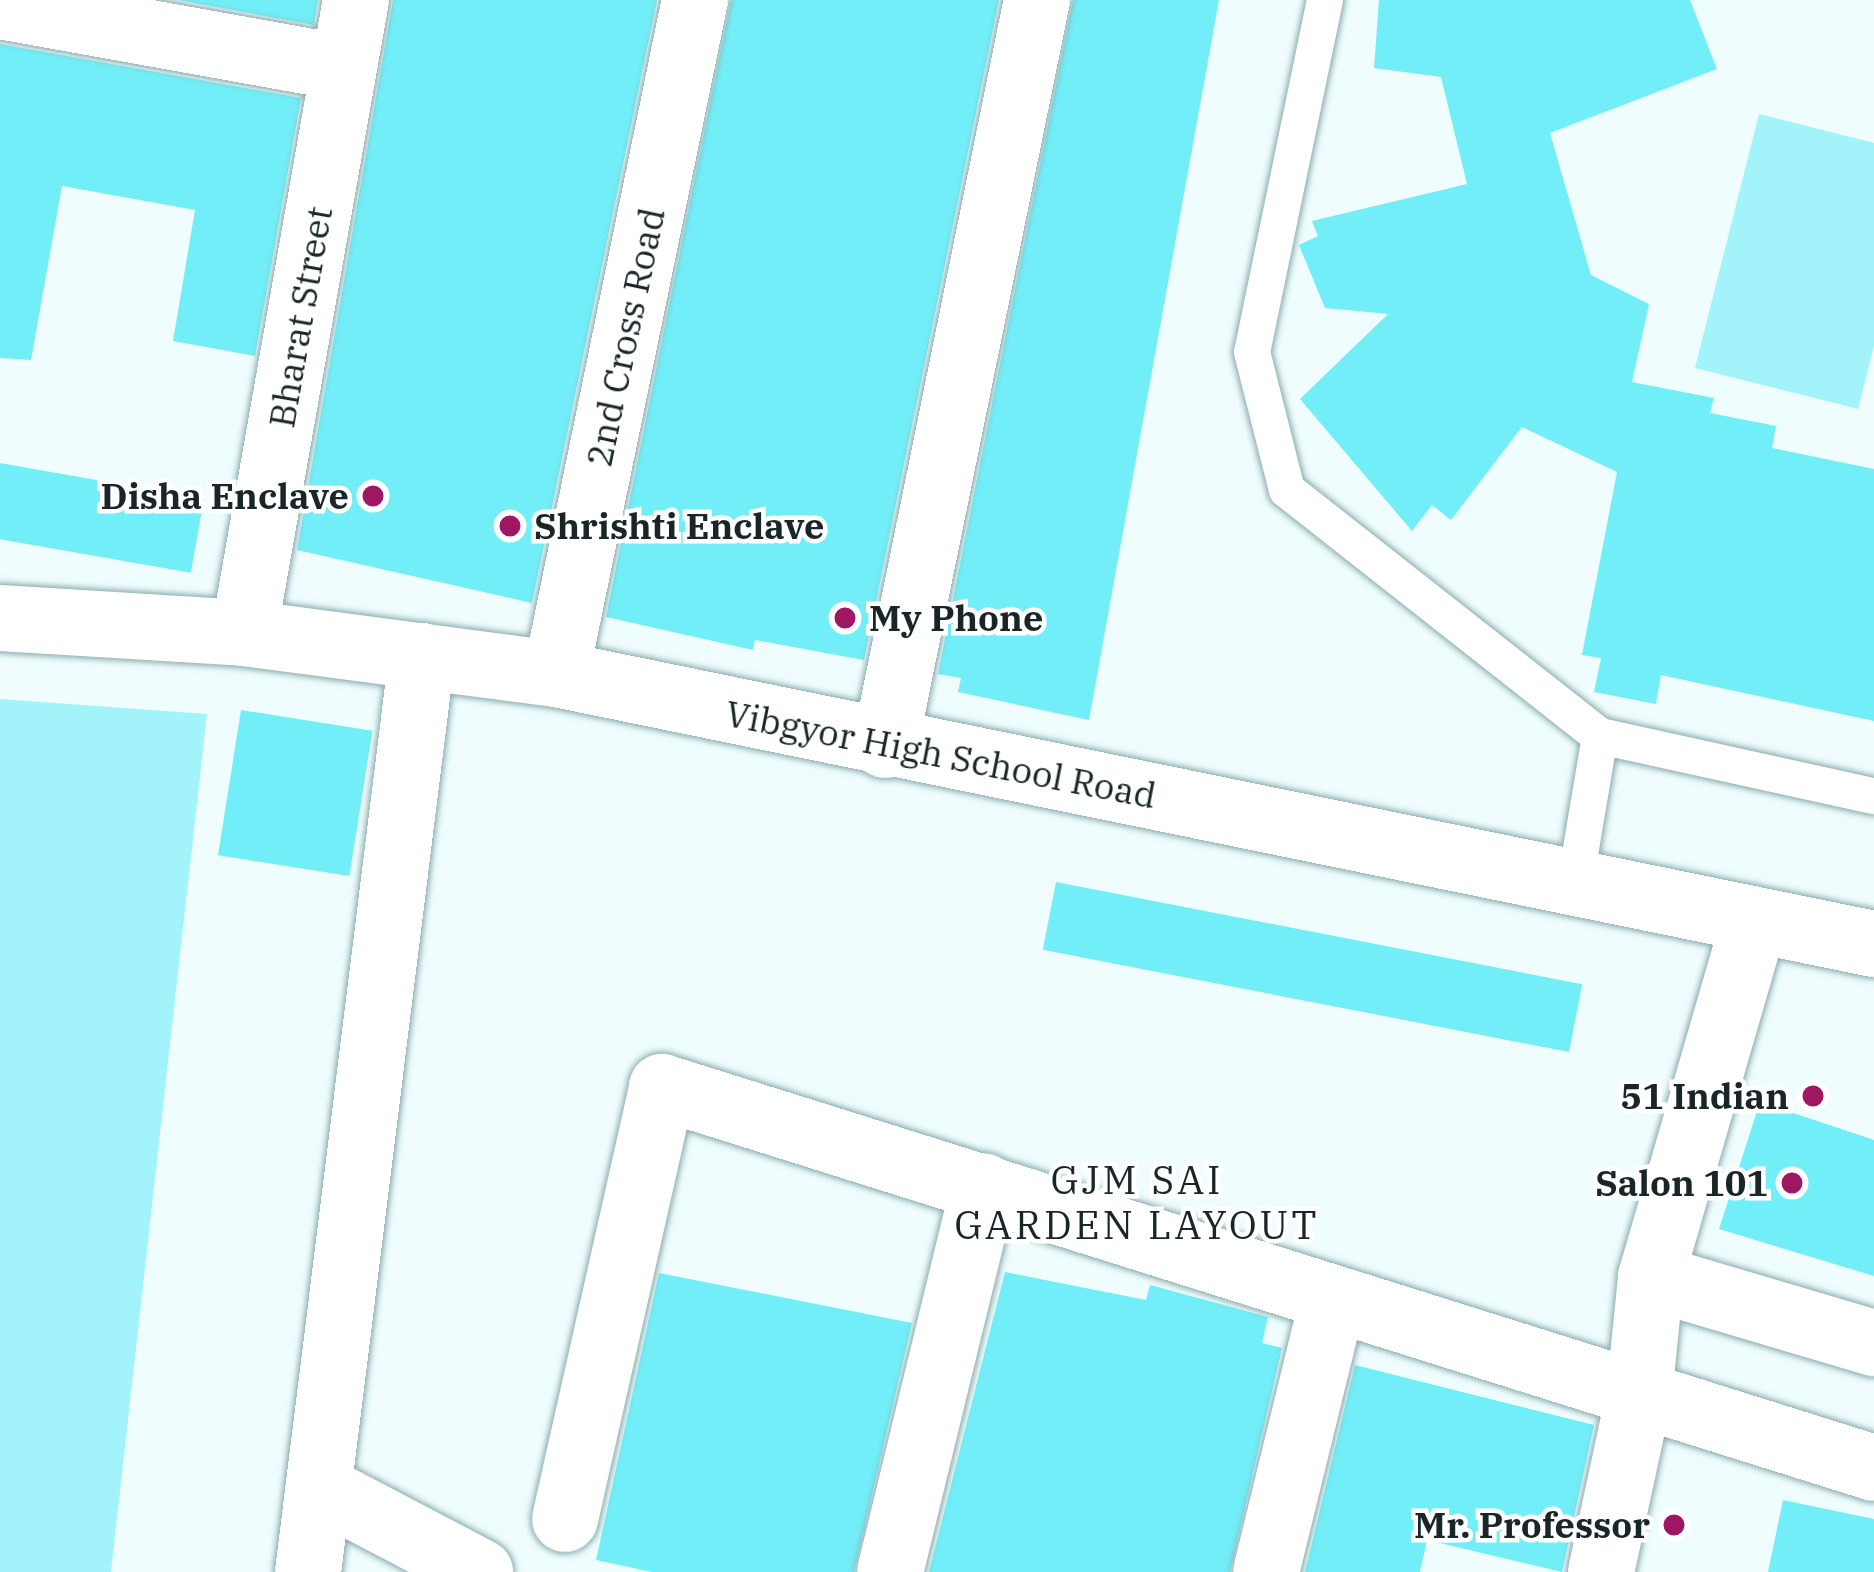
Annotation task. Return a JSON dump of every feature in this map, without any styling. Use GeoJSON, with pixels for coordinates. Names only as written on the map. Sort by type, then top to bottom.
{"type":"FeatureCollection","features":[{"type":"Feature","properties":{"kind":"street","name":"Bharat Street"},"geometry":{"type":"LineString","coordinates":[[244,634],[356,0]]}},
{"type":"Feature","properties":{"kind":"street","name":"2nd Cross Road"},"geometry":{"type":"LineString","coordinates":[[556,674],[695,0]]}},
{"type":"Feature","properties":{"kind":"street"},"geometry":{"type":"LineString","coordinates":[[885,745],[1037,0]]}},
{"type":"Feature","properties":{"kind":"street"},"geometry":{"type":"LineString","coordinates":[[0,6],[344,68]]}},
{"type":"Feature","properties":{"kind":"street","name":"Vibgyor High School Road"},"geometry":{"type":"LineString","coordinates":[[0,618],[244,634],[556,674],[885,745],[1576,878],[1754,922],[1874,944]]}},
{"type":"Feature","properties":{"kind":"street"},"geometry":{"type":"LineString","coordinates":[[308,1572],[422,656]]}},
{"type":"Feature","properties":{"kind":"street"},"geometry":{"type":"LineString","coordinates":[[1601,1572],[1639,1396],[1651,1277],[1754,922]]}},
{"type":"Feature","properties":{"kind":"street"},"geometry":{"type":"LineString","coordinates":[[565,1519],[662,1087],[1239,1264],[1333,1303],[1874,1468]]}},
{"type":"Feature","properties":{"kind":"street"},"geometry":{"type":"LineString","coordinates":[[890,1572],[984,1186]]}},
{"type":"Feature","properties":{"kind":"street"},"geometry":{"type":"LineString","coordinates":[[1651,1277],[1874,1343]]}},
{"type":"Feature","properties":{"kind":"street"},"geometry":{"type":"LineString","coordinates":[[1267,1572],[1333,1303]]}},
{"type":"Feature","properties":{"kind":"street"},"geometry":{"type":"LineString","coordinates":[[320,1488],[480,1572]]}},
{"type":"Feature","properties":{"kind":"lane"},"geometry":{"type":"LineString","coordinates":[[1325,0],[1252,352],[1287,490],[1600,736],[1874,796]]}},
{"type":"Feature","properties":{"kind":"lane"},"geometry":{"type":"LineString","coordinates":[[1576,878],[1600,736]]}},
{"type":"Feature","properties":{"kind":"shaded area"},"geometry":{"type":"Polygon","coordinates":[[[1759,114],[1874,143],[1874,346],[1858,409],[1695,368],[1759,114]]]}},
{"type":"Feature","properties":{"kind":"shaded area"},"geometry":{"type":"Polygon","coordinates":[[[0,699],[207,714],[111,1572],[0,1572],[0,699]]]}},
{"type":"Feature","properties":{"kind":"building"},"geometry":{"type":"Polygon","coordinates":[[[178,0],[318,0],[314,25],[178,0]]]}},
{"type":"Feature","properties":{"kind":"building"},"geometry":{"type":"Polygon","coordinates":[[[393,0],[657,0],[532,603],[297,550],[393,0]]]}},
{"type":"Feature","properties":{"kind":"building"},"geometry":{"type":"Polygon","coordinates":[[[731,0],[999,0],[864,660],[755,640],[753,650],[606,617],[731,0]]]}},
{"type":"Feature","properties":{"kind":"building"},"geometry":{"type":"Polygon","coordinates":[[[1073,0],[1219,0],[1089,720],[958,692],[961,678],[938,674],[1073,0]]]}},
{"type":"Feature","properties":{"kind":"building"},"geometry":{"type":"Polygon","coordinates":[[[1379,0],[1690,0],[1717,69],[1550,133],[1591,275],[1649,304],[1632,382],[1714,398],[1710,413],[1776,426],[1772,448],[1874,469],[1874,721],[1661,675],[1656,704],[1594,692],[1601,658],[1582,655],[1617,472],[1522,427],[1451,520],[1432,505],[1412,531],[1300,399],[1388,314],[1325,308],[1299,245],[1318,236],[1312,221],[1467,184],[1441,77],[1374,68],[1379,0]]]}},
{"type":"Feature","properties":{"kind":"building"},"geometry":{"type":"Polygon","coordinates":[[[0,44],[301,98],[255,356],[173,341],[195,210],[62,186],[31,360],[0,358],[0,44]]]}},
{"type":"Feature","properties":{"kind":"building"},"geometry":{"type":"Polygon","coordinates":[[[0,463],[204,499],[191,573],[0,539],[0,463]]]}},
{"type":"Feature","properties":{"kind":"building"},"geometry":{"type":"Polygon","coordinates":[[[241,710],[372,731],[349,876],[218,855],[241,710]]]}},
{"type":"Feature","properties":{"kind":"building"},"geometry":{"type":"Polygon","coordinates":[[[1056,882],[1582,984],[1569,1052],[1043,950],[1056,882]]]}},
{"type":"Feature","properties":{"kind":"building","name":"Salon 101"},"geometry":{"type":"Polygon","coordinates":[[[1760,1102],[1874,1140],[1874,1276],[1719,1229],[1760,1102]]]}},
{"type":"Feature","properties":{"kind":"building"},"geometry":{"type":"Polygon","coordinates":[[[1005,1272],[1146,1300],[1150,1285],[1268,1317],[1262,1343],[1282,1348],[1230,1572],[929,1572],[1005,1272]]]}},
{"type":"Feature","properties":{"kind":"building"},"geometry":{"type":"Polygon","coordinates":[[[659,1273],[912,1323],[854,1572],[652,1572],[596,1560],[659,1273]]]}},
{"type":"Feature","properties":{"kind":"building"},"geometry":{"type":"Polygon","coordinates":[[[1355,1365],[1594,1425],[1562,1572],[1427,1540],[1420,1572],[1305,1572],[1355,1365]]]}},
{"type":"Feature","properties":{"kind":"building"},"geometry":{"type":"Polygon","coordinates":[[[1783,1500],[1874,1519],[1874,1572],[1768,1572],[1783,1500]]]}},
{"type":"Feature","properties":{"kind":"place","name":"Disha Enclave"},"geometry":{"type":"Point","coordinates":[373,496]}},
{"type":"Feature","properties":{"kind":"place","name":"Shrishti Enclave"},"geometry":{"type":"Point","coordinates":[510,526]}},
{"type":"Feature","properties":{"kind":"place","name":"My Phone"},"geometry":{"type":"Point","coordinates":[845,618]}},
{"type":"Feature","properties":{"kind":"place","name":"51 Indian"},"geometry":{"type":"Point","coordinates":[1813,1096]}},
{"type":"Feature","properties":{"kind":"place","name":"Salon 101"},"geometry":{"type":"Point","coordinates":[1792,1183]}},
{"type":"Feature","properties":{"kind":"place","name":"Mr. Professor"},"geometry":{"type":"Point","coordinates":[1674,1525]}},
{"type":"Feature","properties":{"kind":"district","name":"GJM SAI GARDEN LAYOUT"},"geometry":{"type":"Point","coordinates":[1137,1204]}}]}
